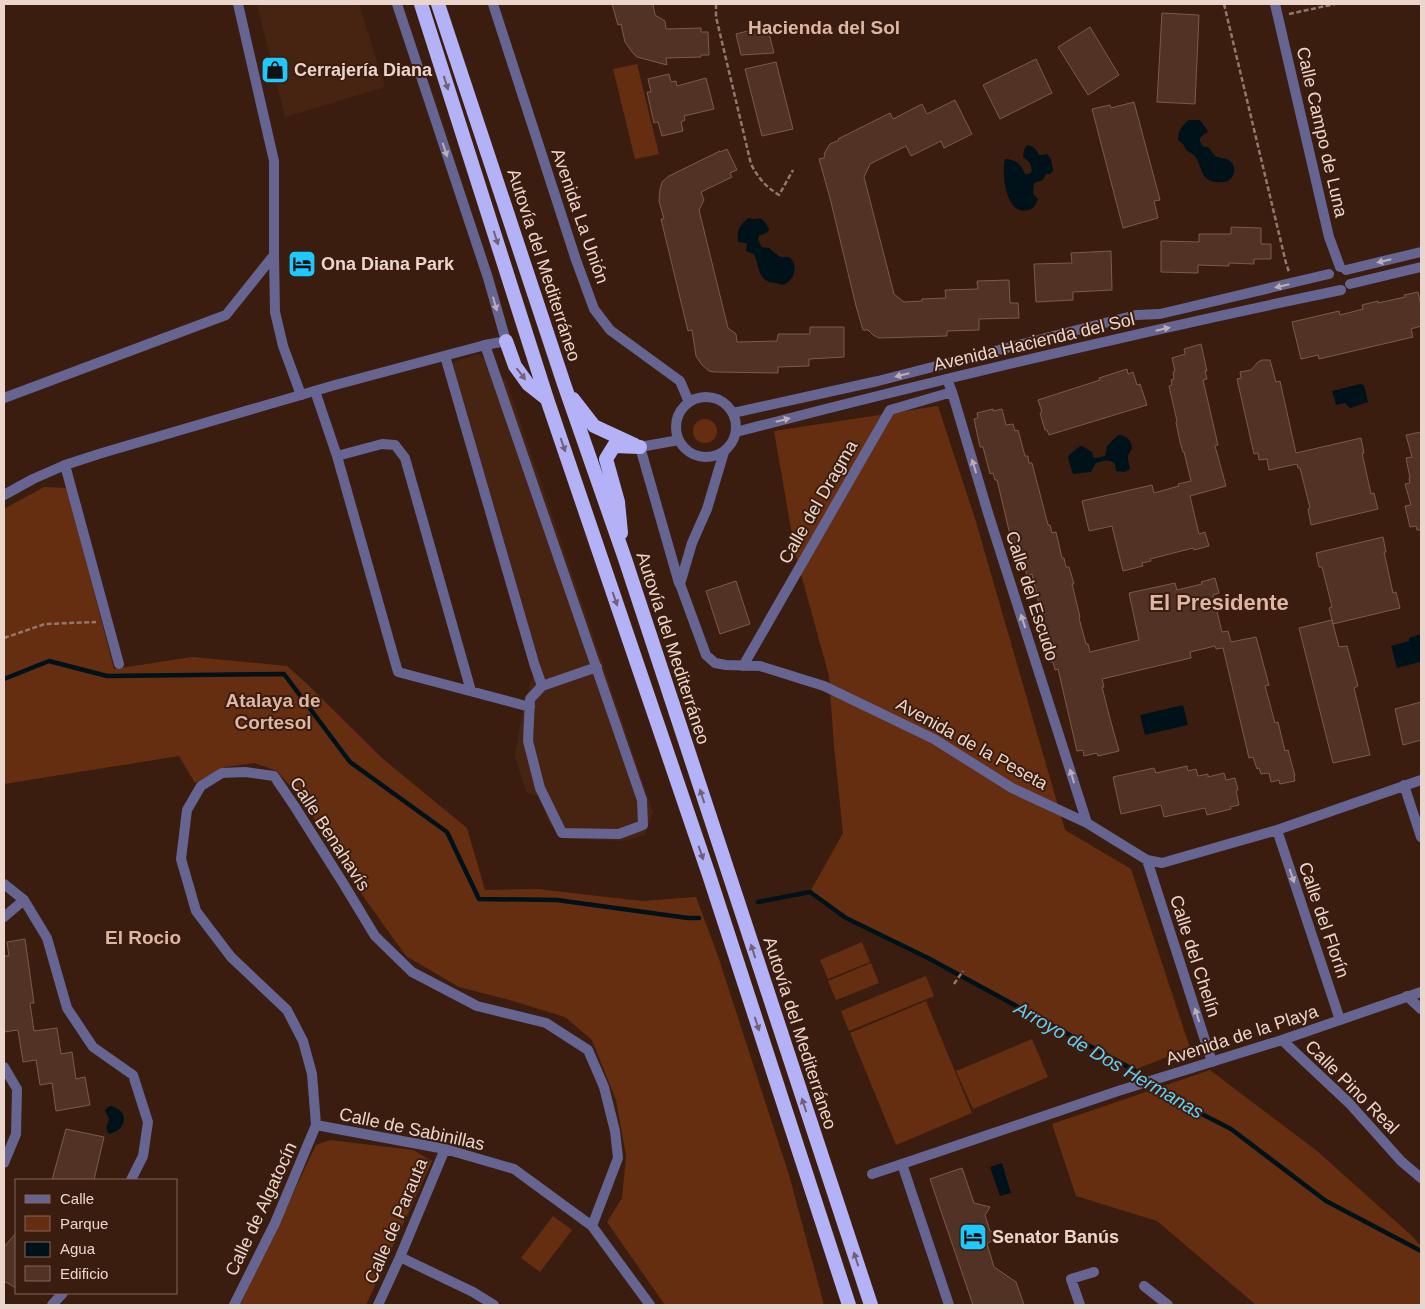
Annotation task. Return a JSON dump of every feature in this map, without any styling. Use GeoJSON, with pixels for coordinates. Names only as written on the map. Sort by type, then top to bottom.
{"type":"FeatureCollection","features":[{"type":"Feature","properties":{"kind":"highway"},"geometry":{"type":"LineString","coordinates":[[421,4],[547,399],[709,875],[850,1305]]}},
{"type":"Feature","properties":{"kind":"highway","name":"Autovía del Mediterráneo"},"geometry":{"type":"LineString","coordinates":[[438,4],[871,1305]]}},
{"type":"Feature","properties":{"kind":"highway"},"geometry":{"type":"LineString","coordinates":[[506,341],[515,366],[528,384],[547,399]]}},
{"type":"Feature","properties":{"kind":"highway"},"geometry":{"type":"LineString","coordinates":[[564,384],[594,426],[640,447]]}},
{"type":"Feature","properties":{"kind":"highway"},"geometry":{"type":"LineString","coordinates":[[624,559],[618,502],[606,459],[614,446],[640,447]]}},
{"type":"Feature","properties":{"kind":"highway"},"geometry":{"type":"LineString","coordinates":[[835,1261],[839,1305]]}},
{"type":"Feature","properties":{"kind":"street"},"geometry":{"type":"LineString","coordinates":[[238,4],[274,161],[275,312],[283,346],[301,395]]}},
{"type":"Feature","properties":{"kind":"street"},"geometry":{"type":"LineString","coordinates":[[4,495],[32,479],[65,465],[102,453],[315,391],[506,341],[488,278],[397,4]]}},
{"type":"Feature","properties":{"kind":"street","name":"Avenida La Unión"},"geometry":{"type":"LineString","coordinates":[[493,4],[576,260],[594,308],[610,330],[680,381],[689,402]]}},
{"type":"Feature","properties":{"kind":"street","name":"Calle Campo de Luna"},"geometry":{"type":"LineString","coordinates":[[1275,4],[1330,237],[1343,269]]}},
{"type":"Feature","properties":{"kind":"street"},"geometry":{"type":"LineString","coordinates":[[1421,252],[1343,269],[1334,269],[1329,274],[1328,280],[1330,286],[1340,290],[1350,284],[1421,267]]}},
{"type":"Feature","properties":{"kind":"street"},"geometry":{"type":"LineString","coordinates":[[4,398],[226,315],[274,255]]}},
{"type":"Feature","properties":{"kind":"street"},"geometry":{"type":"LineString","coordinates":[[1343,269],[1350,276],[1350,284]]}},
{"type":"Feature","properties":{"kind":"street","name":"Avenida Hacienda del Sol"},"geometry":{"type":"LineString","coordinates":[[733,413],[878,380],[1136,316],[1160,314],[1329,274]]}},
{"type":"Feature","properties":{"kind":"street","name":"Avenida Hacienda del Sol"},"geometry":{"type":"LineString","coordinates":[[736,432],[1099,343],[1340,290]]}},
{"type":"Feature","properties":{"kind":"street"},"geometry":{"type":"LineString","coordinates":[[485,345],[597,667],[642,800],[643,825],[619,834],[562,833],[540,788],[528,741],[530,699],[542,686],[597,667]]}},
{"type":"Feature","properties":{"kind":"street"},"geometry":{"type":"LineString","coordinates":[[445,356],[542,686]]}},
{"type":"Feature","properties":{"kind":"street","name":"Calle del Escudo"},"geometry":{"type":"LineString","coordinates":[[947,379],[1087,822]]}},
{"type":"Feature","properties":{"kind":"street"},"geometry":{"type":"LineString","coordinates":[[315,391],[337,456],[398,672],[530,707]]}},
{"type":"Feature","properties":{"kind":"street","name":"Calle del Dragma"},"geometry":{"type":"LineString","coordinates":[[743,666],[890,410],[952,392]]}},
{"type":"Feature","properties":{"kind":"street"},"geometry":{"type":"LineString","coordinates":[[697,398],[714,398],[722,401],[733,413],[736,422],[736,432],[730,446],[724,452],[707,458],[699,457],[683,448],[676,431],[678,415],[689,402],[697,398]]}},
{"type":"Feature","properties":{"kind":"street"},"geometry":{"type":"LineString","coordinates":[[640,447],[679,440]]}},
{"type":"Feature","properties":{"kind":"street"},"geometry":{"type":"LineString","coordinates":[[337,456],[382,444],[395,445],[405,458],[472,691]]}},
{"type":"Feature","properties":{"kind":"street","name":"Avenida de la Peseta"},"geometry":{"type":"LineString","coordinates":[[640,447],[680,584],[706,655],[715,663],[760,666],[824,686],[934,739],[1012,788],[1087,822],[1147,860]]}},
{"type":"Feature","properties":{"kind":"street"},"geometry":{"type":"LineString","coordinates":[[680,584],[692,543],[707,509],[724,452]]}},
{"type":"Feature","properties":{"kind":"street"},"geometry":{"type":"LineString","coordinates":[[65,465],[119,664]]}},
{"type":"Feature","properties":{"kind":"street","name":"Calle Benahavís"},"geometry":{"type":"LineString","coordinates":[[316,1125],[312,1074],[303,1041],[287,1010],[231,957],[196,911],[181,859],[187,810],[201,786],[222,773],[245,772],[274,776],[375,936],[412,972],[477,1006],[546,1023],[588,1050],[604,1087],[615,1131],[618,1158],[592,1226]]}},
{"type":"Feature","properties":{"kind":"street"},"geometry":{"type":"LineString","coordinates":[[1147,860],[1162,863],[1276,830],[1421,780]]}},
{"type":"Feature","properties":{"kind":"street"},"geometry":{"type":"LineString","coordinates":[[1404,785],[1421,837]]}},
{"type":"Feature","properties":{"kind":"street","name":"Calle del Florín"},"geometry":{"type":"LineString","coordinates":[[1276,830],[1340,1020]]}},
{"type":"Feature","properties":{"kind":"street","name":"Calle del Chelín"},"geometry":{"type":"LineString","coordinates":[[1147,860],[1212,1062]]}},
{"type":"Feature","properties":{"kind":"street"},"geometry":{"type":"LineString","coordinates":[[4,884],[24,900],[47,938],[67,1008],[93,1047],[133,1075],[148,1122],[144,1156],[132,1179]]}},
{"type":"Feature","properties":{"kind":"street"},"geometry":{"type":"LineString","coordinates":[[4,917],[24,900]]}},
{"type":"Feature","properties":{"kind":"street","name":"Avenida de la Playa"},"geometry":{"type":"LineString","coordinates":[[872,1174],[1118,1091],[1282,1040],[1421,992]]}},
{"type":"Feature","properties":{"kind":"street"},"geometry":{"type":"LineString","coordinates":[[1407,996],[1421,1009]]}},
{"type":"Feature","properties":{"kind":"street","name":"Calle Pino Real"},"geometry":{"type":"LineString","coordinates":[[1282,1040],[1349,1103],[1401,1161],[1421,1178]]}},
{"type":"Feature","properties":{"kind":"street"},"geometry":{"type":"LineString","coordinates":[[4,1067],[17,1090],[16,1134],[4,1163]]}},
{"type":"Feature","properties":{"kind":"street","name":"Calle de Sabinillas"},"geometry":{"type":"LineString","coordinates":[[316,1125],[444,1149],[514,1170],[592,1226],[650,1305]]}},
{"type":"Feature","properties":{"kind":"street","name":"Calle de Algatocín"},"geometry":{"type":"LineString","coordinates":[[234,1305],[275,1223],[316,1125]]}},
{"type":"Feature","properties":{"kind":"street","name":"Calle de Parauta"},"geometry":{"type":"LineString","coordinates":[[378,1305],[400,1257],[444,1149]]}},
{"type":"Feature","properties":{"kind":"street"},"geometry":{"type":"LineString","coordinates":[[902,1164],[949,1305]]}},
{"type":"Feature","properties":{"kind":"street"},"geometry":{"type":"LineString","coordinates":[[400,1257],[473,1292],[494,1305]]}},
{"type":"Feature","properties":{"kind":"street"},"geometry":{"type":"LineString","coordinates":[[1080,1305],[1071,1279],[1094,1272]]}},
{"type":"Feature","properties":{"kind":"street"},"geometry":{"type":"LineString","coordinates":[[1144,1286],[1168,1305]]}},
{"type":"Feature","properties":{"kind":"street"},"geometry":{"type":"LineString","coordinates":[[52,1305],[62,1294]]}},
{"type":"Feature","properties":{"kind":"path"},"geometry":{"type":"LineString","coordinates":[[716,4],[716,17],[751,164],[762,182],[779,195],[794,170]]}},
{"type":"Feature","properties":{"kind":"path"},"geometry":{"type":"LineString","coordinates":[[1224,4],[1286,263],[1294,283]]}},
{"type":"Feature","properties":{"kind":"path"},"geometry":{"type":"LineString","coordinates":[[1278,17],[1335,4]]}},
{"type":"Feature","properties":{"kind":"path"},"geometry":{"type":"LineString","coordinates":[[4,638],[45,624],[108,621]]}},
{"type":"Feature","properties":{"kind":"path"},"geometry":{"type":"LineString","coordinates":[[954,984],[963,971]]}},
{"type":"Feature","properties":{"kind":"shaded area"},"geometry":{"type":"Polygon","coordinates":[[[257,4],[359,4],[385,87],[285,117],[257,4]]]}},
{"type":"Feature","properties":{"kind":"shaded area"},"geometry":{"type":"Polygon","coordinates":[[[479,354],[506,380],[653,812],[645,835],[624,841],[571,839],[550,825],[539,797],[526,792],[515,756],[522,714],[533,674],[444,365],[479,354]]]}},
{"type":"Feature","properties":{"kind":"green space"},"geometry":{"type":"Polygon","coordinates":[[[637,64],[659,154],[635,159],[613,69],[637,64]]]}},
{"type":"Feature","properties":{"kind":"green space"},"geometry":{"type":"Polygon","coordinates":[[[938,406],[976,522],[1065,830],[1131,869],[1190,1048],[1134,1070],[928,958],[846,918],[810,892],[843,833],[829,676],[795,552],[774,431],[938,406]]]}},
{"type":"Feature","properties":{"kind":"green space"},"geometry":{"type":"Polygon","coordinates":[[[700,419],[710,419],[717,426],[717,436],[710,443],[700,443],[693,436],[693,426],[700,419]]]}},
{"type":"Feature","properties":{"kind":"green space"},"geometry":{"type":"Polygon","coordinates":[[[44,487],[67,488],[114,669],[192,657],[287,666],[383,759],[467,828],[485,890],[537,889],[642,901],[696,897],[718,956],[789,1175],[824,1305],[665,1305],[607,1222],[622,1198],[626,1156],[616,1100],[592,1040],[565,1017],[459,987],[406,956],[358,889],[304,802],[277,771],[255,763],[225,767],[195,783],[179,756],[4,784],[4,509],[44,487]]]}},
{"type":"Feature","properties":{"kind":"green space"},"geometry":{"type":"Polygon","coordinates":[[[862,942],[870,962],[828,979],[820,960],[862,942]]]}},
{"type":"Feature","properties":{"kind":"green space"},"geometry":{"type":"Polygon","coordinates":[[[871,963],[879,983],[836,1000],[828,981],[871,963]]]}},
{"type":"Feature","properties":{"kind":"green space"},"geometry":{"type":"Polygon","coordinates":[[[926,976],[934,996],[849,1031],[841,1011],[926,976]]]}},
{"type":"Feature","properties":{"kind":"green space"},"geometry":{"type":"Polygon","coordinates":[[[926,1001],[972,1113],[896,1145],[850,1033],[926,1001]]]}},
{"type":"Feature","properties":{"kind":"green space"},"geometry":{"type":"Polygon","coordinates":[[[1032,1039],[1048,1077],[973,1109],[956,1071],[1032,1039]]]}},
{"type":"Feature","properties":{"kind":"green space"},"geometry":{"type":"Polygon","coordinates":[[[1210,1070],[1317,1151],[1421,1246],[1421,1305],[1256,1305],[1157,1221],[1076,1196],[1052,1124],[1210,1070]]]}},
{"type":"Feature","properties":{"kind":"green space"},"geometry":{"type":"Polygon","coordinates":[[[330,1140],[413,1150],[432,1161],[366,1305],[240,1305],[316,1145],[330,1140]]]}},
{"type":"Feature","properties":{"kind":"green space"},"geometry":{"type":"Polygon","coordinates":[[[553,1216],[572,1230],[540,1272],[521,1258],[553,1216]]]}},
{"type":"Feature","properties":{"kind":"water"},"geometry":{"type":"Polygon","coordinates":[[[1189,120],[1200,120],[1208,131],[1200,138],[1200,142],[1219,158],[1228,159],[1231,162],[1234,168],[1232,178],[1223,182],[1215,182],[1210,181],[1203,175],[1195,156],[1186,150],[1178,140],[1181,128],[1189,120]]]}},
{"type":"Feature","properties":{"kind":"water"},"geometry":{"type":"Polygon","coordinates":[[[1027,145],[1034,148],[1039,155],[1047,154],[1051,159],[1053,171],[1050,174],[1046,174],[1043,180],[1034,183],[1033,194],[1038,199],[1034,206],[1030,209],[1021,210],[1015,207],[1010,200],[1005,183],[1004,165],[1005,159],[1012,160],[1020,165],[1025,174],[1029,174],[1032,171],[1030,163],[1023,157],[1027,145]]]}},
{"type":"Feature","properties":{"kind":"water"},"geometry":{"type":"Polygon","coordinates":[[[749,218],[762,219],[769,229],[768,232],[759,236],[758,240],[762,247],[769,248],[780,257],[789,257],[792,260],[795,269],[794,273],[786,284],[781,285],[765,280],[760,274],[754,254],[746,251],[746,243],[738,242],[739,228],[749,218]]]}},
{"type":"Feature","properties":{"kind":"water"},"geometry":{"type":"Polygon","coordinates":[[[1360,384],[1364,385],[1368,402],[1350,408],[1345,403],[1336,405],[1332,391],[1360,384]]]}},
{"type":"Feature","properties":{"kind":"water"},"geometry":{"type":"Polygon","coordinates":[[[1118,435],[1126,437],[1131,443],[1132,448],[1128,455],[1130,469],[1125,472],[1116,471],[1115,464],[1111,461],[1106,461],[1096,463],[1091,472],[1073,474],[1068,458],[1069,455],[1082,446],[1092,452],[1093,457],[1105,456],[1107,446],[1118,435]]]}},
{"type":"Feature","properties":{"kind":"water"},"geometry":{"type":"Polygon","coordinates":[[[1421,634],[1420,662],[1397,668],[1391,646],[1409,641],[1409,638],[1421,634]]]}},
{"type":"Feature","properties":{"kind":"water"},"geometry":{"type":"Polygon","coordinates":[[[1183,705],[1188,725],[1145,735],[1140,715],[1183,705]]]}},
{"type":"Feature","properties":{"kind":"water"},"geometry":{"type":"Polygon","coordinates":[[[111,1106],[122,1112],[124,1121],[119,1129],[109,1134],[106,1128],[109,1119],[105,1110],[111,1106]]]}},
{"type":"Feature","properties":{"kind":"water"},"geometry":{"type":"Polygon","coordinates":[[[1002,1163],[1011,1193],[1000,1196],[990,1167],[1002,1163]]]}},
{"type":"Feature","properties":{"kind":"building"},"geometry":{"type":"Polygon","coordinates":[[[612,4],[653,4],[655,15],[665,21],[666,29],[701,28],[701,32],[708,32],[709,55],[666,58],[667,65],[637,57],[625,42],[621,24],[618,25],[612,4]]]}},
{"type":"Feature","properties":{"kind":"building"},"geometry":{"type":"Polygon","coordinates":[[[1162,13],[1199,15],[1195,104],[1157,102],[1162,13]]]}},
{"type":"Feature","properties":{"kind":"building"},"geometry":{"type":"Polygon","coordinates":[[[767,26],[774,53],[741,55],[736,34],[767,26]]]}},
{"type":"Feature","properties":{"kind":"building"},"geometry":{"type":"Polygon","coordinates":[[[1090,27],[1119,75],[1088,95],[1058,47],[1090,27]]]}},
{"type":"Feature","properties":{"kind":"building"},"geometry":{"type":"Polygon","coordinates":[[[1036,59],[1052,93],[1000,119],[983,85],[1036,59]]]}},
{"type":"Feature","properties":{"kind":"building"},"geometry":{"type":"Polygon","coordinates":[[[776,62],[793,129],[762,136],[745,69],[776,62]]]}},
{"type":"Feature","properties":{"kind":"building"},"geometry":{"type":"Polygon","coordinates":[[[669,74],[671,82],[676,81],[677,86],[706,78],[714,109],[684,116],[685,120],[681,122],[683,131],[662,136],[658,122],[654,123],[647,92],[651,92],[648,79],[669,74]]]}},
{"type":"Feature","properties":{"kind":"building"},"geometry":{"type":"Polygon","coordinates":[[[955,100],[972,134],[944,148],[941,141],[911,156],[906,146],[870,164],[864,177],[894,294],[904,302],[922,301],[922,299],[946,298],[945,290],[978,289],[977,281],[1009,280],[1010,303],[1018,303],[1019,318],[979,319],[979,330],[947,331],[947,336],[879,338],[868,330],[863,330],[819,159],[824,158],[830,144],[890,113],[893,119],[922,104],[927,114],[955,100]]]}},
{"type":"Feature","properties":{"kind":"building"},"geometry":{"type":"Polygon","coordinates":[[[1134,102],[1160,200],[1154,201],[1158,218],[1123,228],[1092,109],[1110,105],[1111,108],[1134,102]]]}},
{"type":"Feature","properties":{"kind":"building"},"geometry":{"type":"Polygon","coordinates":[[[727,149],[737,170],[730,173],[732,177],[701,192],[704,200],[699,210],[728,328],[736,334],[737,342],[777,341],[778,334],[810,334],[810,327],[844,327],[844,357],[809,359],[809,366],[778,367],[778,373],[709,371],[696,356],[692,330],[688,331],[661,219],[664,219],[659,201],[660,189],[662,182],[669,176],[727,149]]]}},
{"type":"Feature","properties":{"kind":"building"},"geometry":{"type":"Polygon","coordinates":[[[1231,227],[1261,228],[1261,244],[1271,244],[1271,259],[1254,259],[1254,264],[1229,263],[1229,266],[1198,265],[1198,273],[1161,272],[1161,241],[1199,242],[1199,234],[1231,234],[1231,227]]]}},
{"type":"Feature","properties":{"kind":"building"},"geometry":{"type":"Polygon","coordinates":[[[1111,251],[1112,290],[1073,292],[1073,300],[1036,302],[1034,264],[1072,263],[1071,253],[1111,251]]]}},
{"type":"Feature","properties":{"kind":"building"},"geometry":{"type":"Polygon","coordinates":[[[1418,292],[1421,305],[1421,326],[1411,329],[1413,337],[1319,359],[1318,355],[1301,359],[1292,322],[1339,311],[1340,315],[1363,309],[1362,305],[1405,297],[1404,295],[1418,292]]]}},
{"type":"Feature","properties":{"kind":"building"},"geometry":{"type":"Polygon","coordinates":[[[1201,344],[1207,371],[1205,371],[1207,379],[1203,380],[1218,445],[1215,446],[1226,486],[1190,496],[1199,534],[1205,532],[1209,546],[1150,559],[1151,561],[1142,563],[1143,566],[1123,571],[1112,526],[1089,531],[1082,501],[1152,485],[1154,493],[1191,481],[1180,442],[1169,386],[1172,385],[1171,380],[1174,379],[1173,372],[1175,371],[1172,358],[1185,354],[1184,349],[1201,344]]]}},
{"type":"Feature","properties":{"kind":"building"},"geometry":{"type":"Polygon","coordinates":[[[1262,360],[1270,360],[1276,382],[1280,381],[1296,453],[1361,438],[1364,453],[1362,453],[1371,494],[1374,493],[1378,509],[1311,525],[1308,509],[1310,508],[1300,468],[1298,468],[1297,464],[1269,470],[1267,459],[1259,460],[1258,453],[1254,454],[1237,379],[1241,378],[1240,372],[1251,370],[1262,360]]]}},
{"type":"Feature","properties":{"kind":"building"},"geometry":{"type":"Polygon","coordinates":[[[1127,369],[1128,374],[1133,372],[1137,385],[1140,384],[1147,405],[1049,435],[1047,430],[1045,430],[1038,400],[1100,380],[1099,378],[1127,369]]]}},
{"type":"Feature","properties":{"kind":"building"},"geometry":{"type":"Polygon","coordinates":[[[993,409],[993,411],[1002,409],[1006,425],[1013,424],[1015,431],[1018,430],[1025,456],[1028,456],[1029,463],[1032,463],[1048,525],[1050,525],[1052,533],[1056,532],[1062,558],[1064,558],[1066,567],[1069,567],[1074,584],[1072,584],[1079,618],[1090,652],[1139,640],[1129,593],[1175,583],[1177,590],[1202,584],[1201,582],[1215,578],[1219,593],[1213,595],[1222,632],[1228,631],[1231,642],[1256,637],[1269,685],[1265,686],[1275,723],[1278,722],[1285,751],[1288,750],[1295,781],[1280,784],[1279,780],[1271,782],[1269,773],[1261,774],[1253,757],[1249,758],[1223,648],[1216,649],[1215,646],[1190,652],[1191,658],[1102,679],[1104,687],[1102,687],[1119,751],[1098,756],[1097,753],[1084,756],[1083,750],[1077,751],[1058,669],[1055,670],[1053,662],[1050,662],[1032,574],[1027,576],[1020,548],[1018,549],[1016,542],[1012,543],[997,480],[995,480],[993,473],[990,474],[983,447],[980,447],[974,419],[978,418],[977,413],[993,409]]]}},
{"type":"Feature","properties":{"kind":"building"},"geometry":{"type":"Polygon","coordinates":[[[1421,432],[1421,530],[1417,530],[1416,526],[1410,527],[1405,506],[1411,505],[1405,484],[1410,483],[1406,458],[1412,457],[1406,435],[1421,432]]]}},
{"type":"Feature","properties":{"kind":"building"},"geometry":{"type":"Polygon","coordinates":[[[1383,537],[1386,552],[1384,552],[1393,593],[1396,592],[1400,608],[1333,624],[1329,608],[1332,607],[1322,567],[1319,567],[1316,553],[1383,537]]]}},
{"type":"Feature","properties":{"kind":"building"},"geometry":{"type":"Polygon","coordinates":[[[736,581],[750,624],[720,634],[706,591],[736,581]]]}},
{"type":"Feature","properties":{"kind":"building"},"geometry":{"type":"Polygon","coordinates":[[[1332,620],[1339,647],[1347,646],[1358,686],[1354,688],[1370,755],[1333,763],[1299,628],[1332,620]]]}},
{"type":"Feature","properties":{"kind":"building"},"geometry":{"type":"Polygon","coordinates":[[[1421,702],[1421,740],[1403,745],[1395,709],[1421,702]]]}},
{"type":"Feature","properties":{"kind":"building"},"geometry":{"type":"Polygon","coordinates":[[[1187,766],[1188,771],[1196,769],[1198,776],[1208,774],[1208,777],[1224,773],[1226,780],[1235,778],[1239,805],[1207,815],[1205,808],[1164,817],[1161,805],[1121,814],[1113,777],[1154,768],[1156,773],[1187,766]]]}},
{"type":"Feature","properties":{"kind":"building"},"geometry":{"type":"Polygon","coordinates":[[[25,939],[34,1003],[30,1003],[34,1031],[57,1028],[61,1054],[72,1052],[76,1079],[85,1077],[90,1105],[56,1111],[52,1083],[40,1085],[36,1060],[23,1062],[18,1030],[4,1032],[4,956],[9,956],[7,942],[25,939]]]}},
{"type":"Feature","properties":{"kind":"building"},"geometry":{"type":"Polygon","coordinates":[[[66,1129],[104,1137],[94,1179],[52,1179],[66,1129]]]}},
{"type":"Feature","properties":{"kind":"building","name":"Senator Banús"},"geometry":{"type":"Polygon","coordinates":[[[962,1168],[974,1203],[990,1207],[985,1215],[990,1231],[1000,1234],[987,1244],[994,1267],[1016,1282],[1024,1305],[973,1305],[930,1179],[962,1168]]]}},
{"type":"Feature","properties":{"kind":"building"},"geometry":{"type":"Polygon","coordinates":[[[15,1234],[15,1287],[4,1281],[4,1247],[15,1234]]]}},
{"type":"Feature","properties":{"kind":"waterway","name":"Arroyo de Dos Hermanas"},"geometry":{"type":"LineString","coordinates":[[4,679],[49,661],[107,676],[284,674],[350,762],[447,832],[479,899],[557,900],[699,918]]}},
{"type":"Feature","properties":{"kind":"waterway","name":"Arroyo de Dos Hermanas"},"geometry":{"type":"LineString","coordinates":[[758,902],[810,892],[846,918],[928,958],[1134,1070],[1163,1094],[1231,1129],[1326,1201],[1421,1251]]}},
{"type":"Feature","properties":{"kind":"place","name":"Cerrajería Diana"},"geometry":{"type":"Point","coordinates":[275,70]}},
{"type":"Feature","properties":{"kind":"place","name":"Ona Diana Park"},"geometry":{"type":"Point","coordinates":[302,264]}},
{"type":"Feature","properties":{"kind":"place","name":"Senator Banús"},"geometry":{"type":"Point","coordinates":[973,1237]}},
{"type":"Feature","properties":{"kind":"district","name":"Hacienda del Sol"},"geometry":{"type":"Point","coordinates":[824,27]}},
{"type":"Feature","properties":{"kind":"district","name":"El Presidente"},"geometry":{"type":"Point","coordinates":[1219,602]}},
{"type":"Feature","properties":{"kind":"district","name":"Atalaya de Cortesol"},"geometry":{"type":"Point","coordinates":[273,711]}},
{"type":"Feature","properties":{"kind":"district","name":"El Rocio"},"geometry":{"type":"Point","coordinates":[143,937]}}]}
